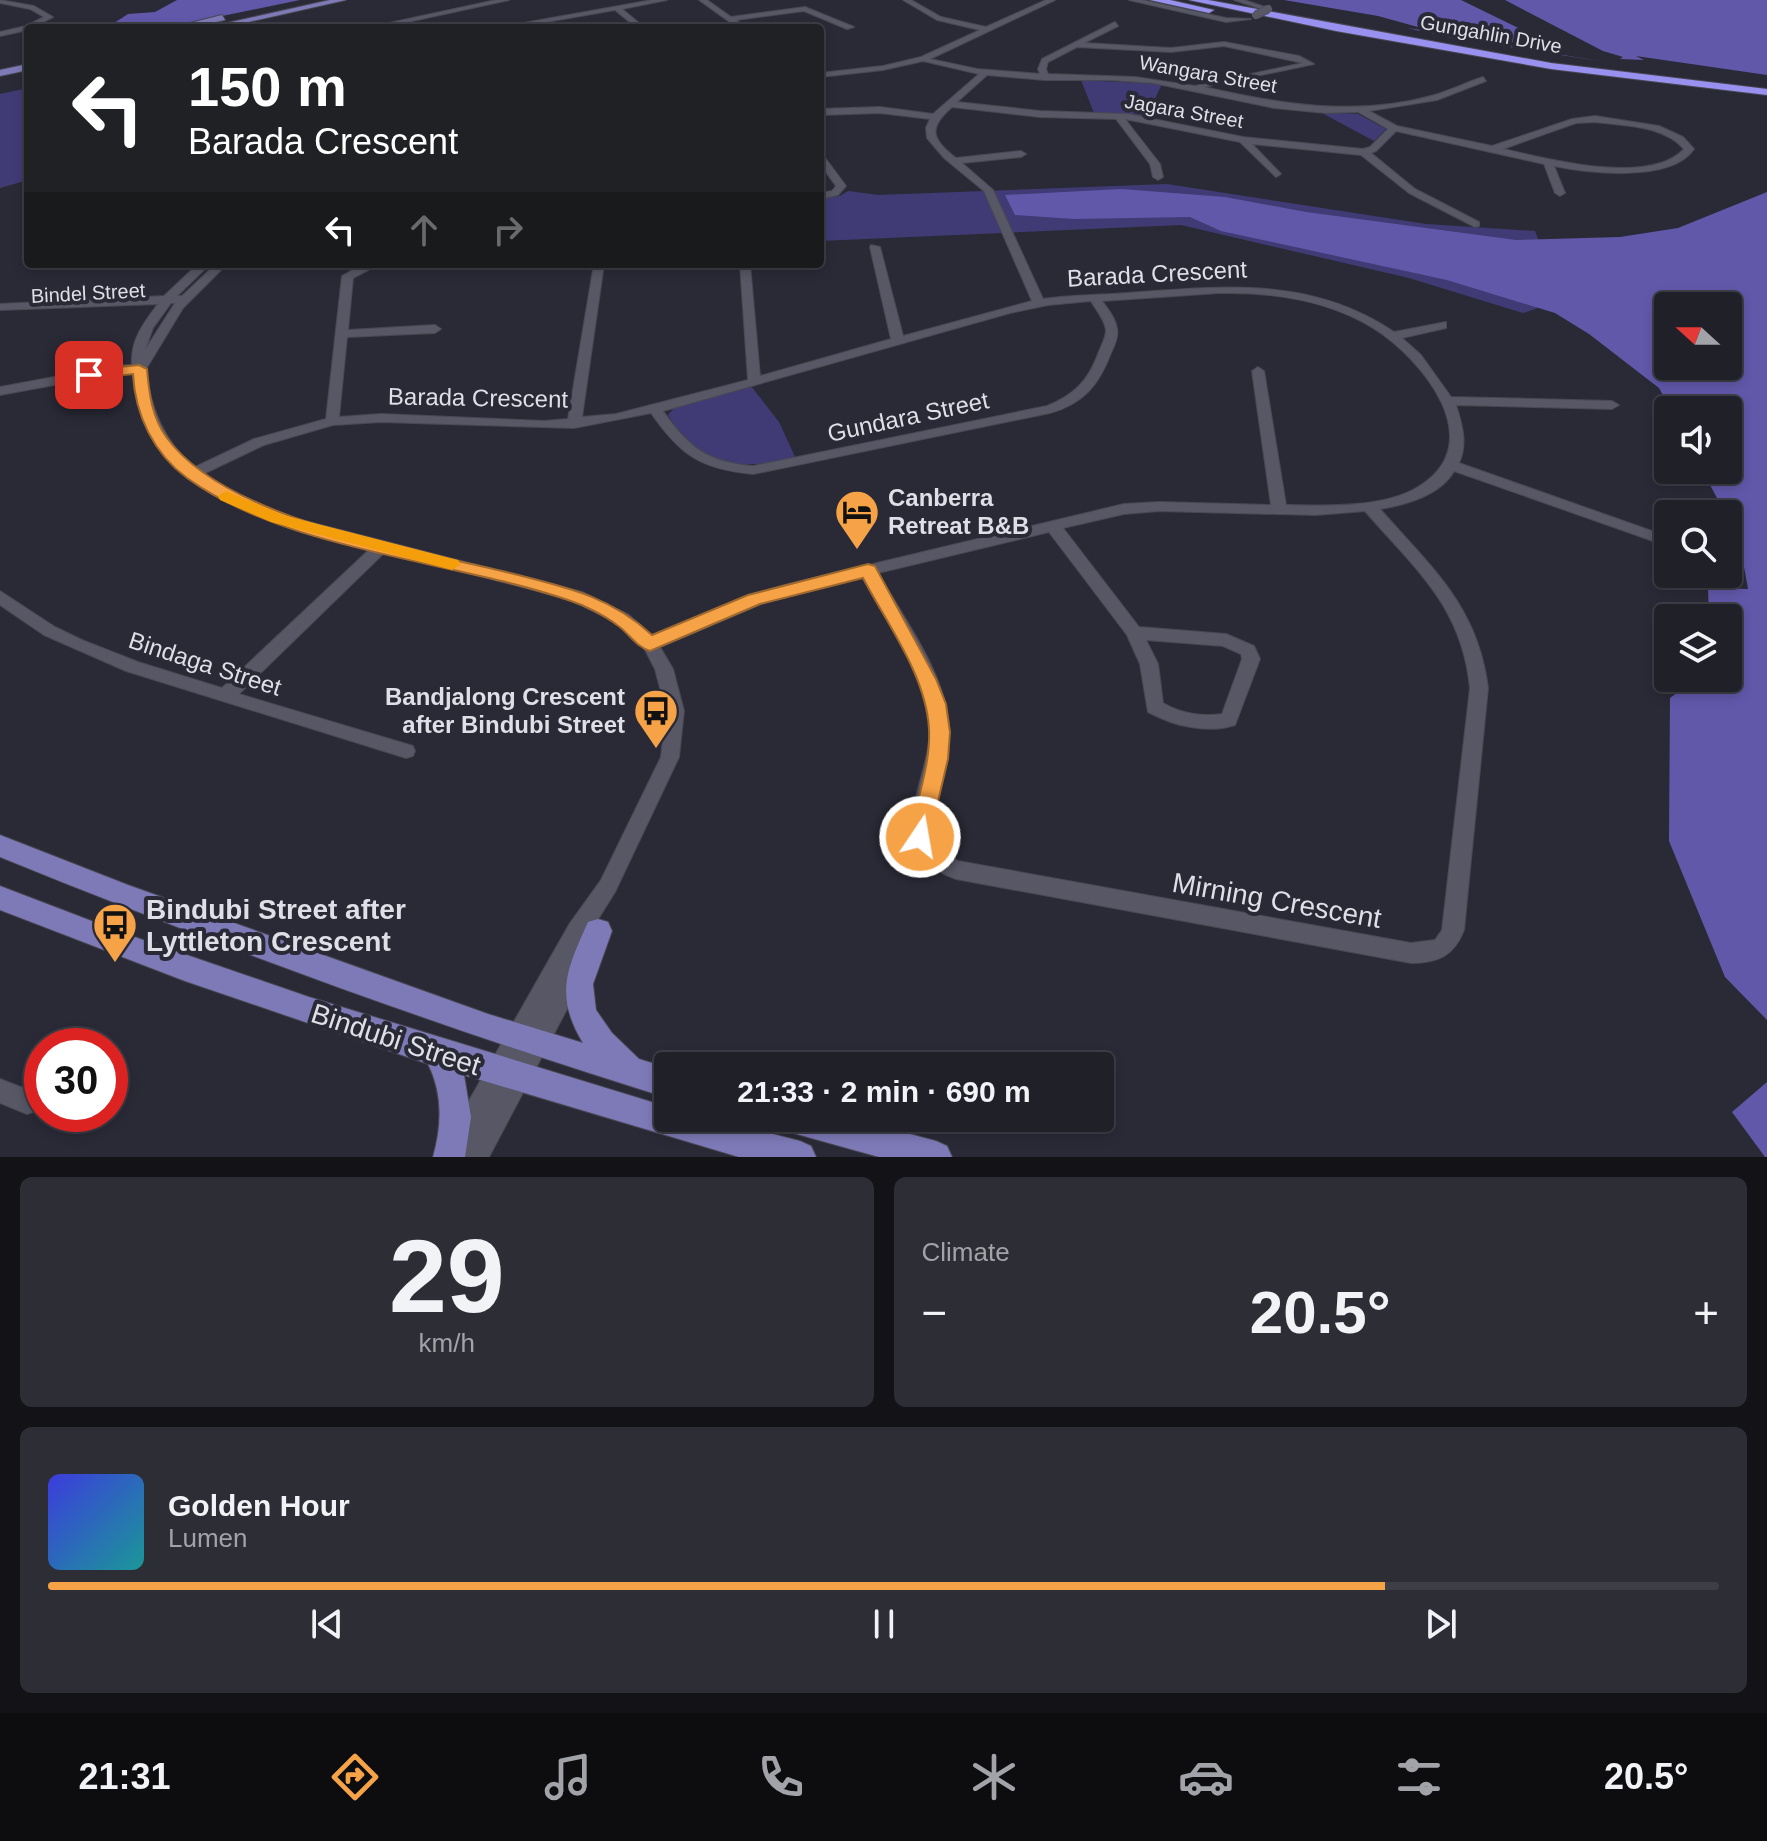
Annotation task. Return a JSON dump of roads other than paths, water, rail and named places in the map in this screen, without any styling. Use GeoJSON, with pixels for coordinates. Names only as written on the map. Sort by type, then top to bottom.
{"type":"FeatureCollection","features":[{"type":"Feature","properties":{"kind":"highway"},"geometry":{"type":"LineString","coordinates":[[1155,0],[1515,63],[1607,75],[1767,88]]}},
{"type":"Feature","properties":{"kind":"highway","name":"Gungahlin Drive"},"geometry":{"type":"LineString","coordinates":[[1179,0],[1539,61],[1767,88]]}},
{"type":"Feature","properties":{"kind":"highway","name":"Gungahlin Drive"},"geometry":{"type":"LineString","coordinates":[[1194,0],[1473,54],[1607,75]]}},
{"type":"Feature","properties":{"kind":"highway"},"geometry":{"type":"LineString","coordinates":[[1245,0],[1411,35],[1580,64],[1767,88]]}},
{"type":"Feature","properties":{"kind":"highway"},"geometry":{"type":"LineString","coordinates":[[1268,9],[1333,18],[1411,35]]}},
{"type":"Feature","properties":{"kind":"main road"},"geometry":{"type":"LineString","coordinates":[[194,24],[307,0]]}},
{"type":"Feature","properties":{"kind":"main road"},"geometry":{"type":"LineString","coordinates":[[228,24],[342,0]]}},
{"type":"Feature","properties":{"kind":"main road"},"geometry":{"type":"LineString","coordinates":[[0,65],[24,60]]}},
{"type":"Feature","properties":{"kind":"main road"},"geometry":{"type":"LineString","coordinates":[[0,73],[24,68]]}},
{"type":"Feature","properties":{"kind":"main road","name":"Bindubi Street"},"geometry":{"type":"LineString","coordinates":[[0,846],[120,894],[527,1040],[654,1079]]}},
{"type":"Feature","properties":{"kind":"main road","name":"Bindubi Street"},"geometry":{"type":"LineString","coordinates":[[0,898],[201,975],[439,1054],[800,1157]]}},
{"type":"Feature","properties":{"kind":"main road"},"geometry":{"type":"LineString","coordinates":[[598,931],[578,990],[588,1026],[610,1054],[637,1075]]}},
{"type":"Feature","properties":{"kind":"main road"},"geometry":{"type":"LineString","coordinates":[[439,1054],[451,1075],[456,1101],[454,1143],[449,1157]]}},
{"type":"Feature","properties":{"kind":"main road"},"geometry":{"type":"LineString","coordinates":[[844,1132],[936,1157]]}},
{"type":"Feature","properties":{"kind":"street"},"geometry":{"type":"LineString","coordinates":[[389,24],[506,0]]}},
{"type":"Feature","properties":{"kind":"street"},"geometry":{"type":"LineString","coordinates":[[525,24],[664,0]]}},
{"type":"Feature","properties":{"kind":"street"},"geometry":{"type":"LineString","coordinates":[[702,0],[737,24]]}},
{"type":"Feature","properties":{"kind":"street"},"geometry":{"type":"LineString","coordinates":[[906,0],[939,19],[989,30]]}},
{"type":"Feature","properties":{"kind":"street"},"geometry":{"type":"LineString","coordinates":[[824,75],[883,68],[923,59],[1052,0]]}},
{"type":"Feature","properties":{"kind":"street"},"geometry":{"type":"LineString","coordinates":[[1132,0],[1226,20],[1249,17],[1268,9]]}},
{"type":"Feature","properties":{"kind":"street"},"geometry":{"type":"LineString","coordinates":[[1172,0],[1208,3],[1249,17]]}},
{"type":"Feature","properties":{"kind":"street"},"geometry":{"type":"LineString","coordinates":[[1237,0],[1268,9]]}},
{"type":"Feature","properties":{"kind":"street"},"geometry":{"type":"LineString","coordinates":[[0,1],[32,7],[49,17],[36,24]]}},
{"type":"Feature","properties":{"kind":"street"},"geometry":{"type":"LineString","coordinates":[[615,7],[636,24]]}},
{"type":"Feature","properties":{"kind":"street"},"geometry":{"type":"LineString","coordinates":[[730,19],[805,9],[850,27]]}},
{"type":"Feature","properties":{"kind":"street"},"geometry":{"type":"LineString","coordinates":[[1045,78],[1042,69],[1045,61],[1115,24]]}},
{"type":"Feature","properties":{"kind":"street"},"geometry":{"type":"LineString","coordinates":[[0,34],[24,29]]}},
{"type":"Feature","properties":{"kind":"street"},"geometry":{"type":"LineString","coordinates":[[1076,45],[1171,50],[1224,44],[1299,58],[1310,64],[1191,87]]}},
{"type":"Feature","properties":{"kind":"street","name":"Wangara Street"},"geometry":{"type":"LineString","coordinates":[[923,59],[983,75],[1128,78],[1191,87],[1282,106],[1358,109],[1453,94],[1483,79]]}},
{"type":"Feature","properties":{"kind":"street"},"geometry":{"type":"LineString","coordinates":[[983,75],[935,117],[929,127],[930,137],[955,161],[978,177],[988,190],[1039,303]]}},
{"type":"Feature","properties":{"kind":"street","name":"Jagara Street"},"geometry":{"type":"LineString","coordinates":[[950,104],[1040,114],[1118,116],[1243,140],[1364,152]]}},
{"type":"Feature","properties":{"kind":"street"},"geometry":{"type":"LineString","coordinates":[[1358,109],[1394,128],[1493,149],[1601,171],[1632,173],[1648,170],[1681,158],[1689,149],[1680,139],[1656,128],[1595,119],[1575,121],[1493,149]]}},
{"type":"Feature","properties":{"kind":"street"},"geometry":{"type":"LineString","coordinates":[[824,112],[872,110],[935,117]]}},
{"type":"Feature","properties":{"kind":"street"},"geometry":{"type":"LineString","coordinates":[[1118,116],[1155,164],[1158,177]]}},
{"type":"Feature","properties":{"kind":"street"},"geometry":{"type":"LineString","coordinates":[[1364,152],[1373,149],[1394,128]]}},
{"type":"Feature","properties":{"kind":"street"},"geometry":{"type":"LineString","coordinates":[[1243,140],[1276,174]]}},
{"type":"Feature","properties":{"kind":"street"},"geometry":{"type":"LineString","coordinates":[[1364,152],[1401,184],[1475,224]]}},
{"type":"Feature","properties":{"kind":"street"},"geometry":{"type":"LineString","coordinates":[[955,161],[1021,154]]}},
{"type":"Feature","properties":{"kind":"street"},"geometry":{"type":"LineString","coordinates":[[1547,160],[1560,193]]}},
{"type":"Feature","properties":{"kind":"street"},"geometry":{"type":"LineString","coordinates":[[824,163],[841,186],[835,193],[824,195]]}},
{"type":"Feature","properties":{"kind":"street"},"geometry":{"type":"LineString","coordinates":[[875,247],[898,341]]}},
{"type":"Feature","properties":{"kind":"street"},"geometry":{"type":"LineString","coordinates":[[202,268],[173,303],[139,369],[141,392],[149,419],[160,440],[191,474],[244,505],[277,518],[576,596],[623,619],[650,644],[664,669],[675,711],[670,757],[608,886],[578,930],[508,1075],[475,1157]]}},
{"type":"Feature","properties":{"kind":"street"},"geometry":{"type":"LineString","coordinates":[[173,303],[217,268]]}},
{"type":"Feature","properties":{"kind":"street"},"geometry":{"type":"LineString","coordinates":[[332,421],[348,276],[364,268]]}},
{"type":"Feature","properties":{"kind":"street"},"geometry":{"type":"LineString","coordinates":[[574,424],[598,268]]}},
{"type":"Feature","properties":{"kind":"street"},"geometry":{"type":"LineString","coordinates":[[745,268],[754,381]]}},
{"type":"Feature","properties":{"kind":"street","name":"Barada Crescent"},"geometry":{"type":"LineString","coordinates":[[191,474],[259,442],[332,421],[381,418],[515,426],[574,424],[655,409],[1039,303],[1209,290],[1258,291],[1334,306],[1377,325],[1393,336],[1422,362],[1446,401],[1459,434],[1459,450],[1452,465]]}},
{"type":"Feature","properties":{"kind":"street","name":"Gundara Street"},"geometry":{"type":"LineString","coordinates":[[655,409],[682,447],[692,455],[715,465],[753,470],[1050,409],[1082,396],[1091,387],[1112,334],[1111,325],[1095,298]]}},
{"type":"Feature","properties":{"kind":"street","name":"Bindel Street"},"geometry":{"type":"LineString","coordinates":[[0,307],[40,309],[173,303]]}},
{"type":"Feature","properties":{"kind":"street","name":"Bindel Street"},"geometry":{"type":"LineString","coordinates":[[0,315],[40,309]]}},
{"type":"Feature","properties":{"kind":"street"},"geometry":{"type":"LineString","coordinates":[[1393,336],[1442,325]]}},
{"type":"Feature","properties":{"kind":"street"},"geometry":{"type":"LineString","coordinates":[[342,334],[435,329]]}},
{"type":"Feature","properties":{"kind":"street"},"geometry":{"type":"LineString","coordinates":[[0,391],[119,369],[139,369]]}},
{"type":"Feature","properties":{"kind":"street"},"geometry":{"type":"LineString","coordinates":[[1258,371],[1279,508]]}},
{"type":"Feature","properties":{"kind":"street"},"geometry":{"type":"LineString","coordinates":[[1446,401],[1612,405]]}},
{"type":"Feature","properties":{"kind":"street"},"geometry":{"type":"LineString","coordinates":[[650,644],[755,600],[1053,526],[1151,506],[1369,506],[1423,491],[1441,479],[1452,465],[1654,537]]}},
{"type":"Feature","properties":{"kind":"street","name":"Mirning Crescent"},"geometry":{"type":"LineString","coordinates":[[868,570],[936,704],[940,732],[937,759],[920,837],[927,853],[936,861],[972,873],[1411,953],[1428,953],[1441,949],[1450,941],[1453,930],[1479,664],[1467,627],[1452,603],[1369,506]]}},
{"type":"Feature","properties":{"kind":"street"},"geometry":{"type":"LineString","coordinates":[[1053,526],[1134,633],[1149,664],[1154,707],[1173,717],[1211,723],[1223,723],[1232,716],[1251,659],[1248,650],[1226,640],[1134,633]]}},
{"type":"Feature","properties":{"kind":"street"},"geometry":{"type":"LineString","coordinates":[[225,696],[382,546]]}},
{"type":"Feature","properties":{"kind":"street","name":"Bindaga Street"},"geometry":{"type":"LineString","coordinates":[[0,597],[52,632],[98,654],[406,751]]}},
{"type":"Feature","properties":{"kind":"street"},"geometry":{"type":"LineString","coordinates":[[527,1040],[598,931],[608,886]]}},
{"type":"Feature","properties":{"kind":"street"},"geometry":{"type":"LineString","coordinates":[[449,1157],[508,1075]]}},
{"type":"Feature","properties":{"kind":"street"},"geometry":{"type":"LineString","coordinates":[[0,1091],[24,1101]]}},
{"type":"Feature","properties":{"kind":"place","name":"Canberra Retreat B&B"},"geometry":{"type":"Point","coordinates":[857,551]}},
{"type":"Feature","properties":{"kind":"place","name":"Bandjalong Crescent after Bindubi Street"},"geometry":{"type":"Point","coordinates":[656,750]}},
{"type":"Feature","properties":{"kind":"place","name":"Bindubi Street after Lyttleton Crescent"},"geometry":{"type":"Point","coordinates":[115,964]}}]}
